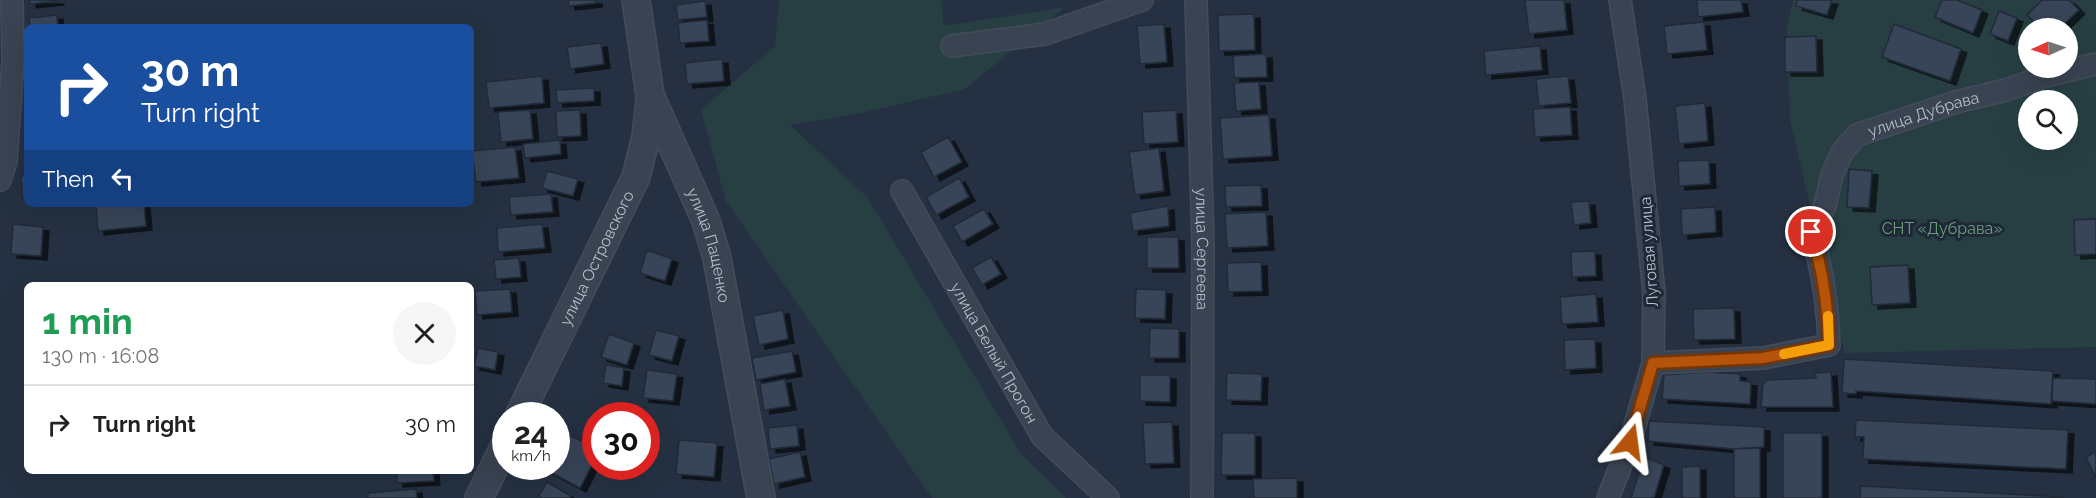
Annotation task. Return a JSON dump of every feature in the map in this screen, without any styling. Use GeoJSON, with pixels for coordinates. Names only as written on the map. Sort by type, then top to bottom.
{"type":"FeatureCollection","features":[{"type":"Feature","properties":{"kind":"street"},"geometry":{"type":"LineString","coordinates":[[0,180],[6,161],[13,61],[12,0]]}},
{"type":"Feature","properties":{"kind":"street","name":"улица Пащенко"},"geometry":{"type":"LineString","coordinates":[[636,0],[650,95],[706,221],[717,258],[761,498]]}},
{"type":"Feature","properties":{"kind":"street"},"geometry":{"type":"LineString","coordinates":[[952,46],[1044,34],[1142,0]]}},
{"type":"Feature","properties":{"kind":"street","name":"улица Сергеева"},"geometry":{"type":"LineString","coordinates":[[1196,0],[1203,245],[1202,498]]}},
{"type":"Feature","properties":{"kind":"street","name":"Луговая улица"},"geometry":{"type":"LineString","coordinates":[[1608,498],[1630,442],[1653,363],[1654,293],[1635,99],[1620,0]]}},
{"type":"Feature","properties":{"kind":"street","name":"улица Дубрава"},"geometry":{"type":"LineString","coordinates":[[1653,363],[1763,358],[1829,345],[1828,308],[1820,260],[1811,232],[1825,206],[1832,175],[1842,152],[1857,135],[1956,102],[2096,64]]}},
{"type":"Feature","properties":{"kind":"street","name":"улица Островского"},"geometry":{"type":"LineString","coordinates":[[526,402],[636,177],[646,137],[650,95]]}},
{"type":"Feature","properties":{"kind":"street","name":"улица Белый Прогон"},"geometry":{"type":"LineString","coordinates":[[902,191],[1042,436],[1108,498]]}},
{"type":"Feature","properties":{"kind":"street"},"geometry":{"type":"LineString","coordinates":[[478,498],[492,470]]}},
{"type":"Feature","properties":{"kind":"green space"},"geometry":{"type":"Polygon","coordinates":[[[779,0],[941,0],[944,26],[1065,7],[965,89],[861,113],[790,125],[868,198],[1022,455],[1066,498],[932,498],[726,201],[701,110],[775,46],[779,0]]]}},
{"type":"Feature","properties":{"kind":"green space","name":"СНТ «Дубрава»"},"geometry":{"type":"Polygon","coordinates":[[[1793,0],[2096,0],[2096,347],[1845,353],[1790,120],[1787,28],[1793,0]]]}},
{"type":"Feature","properties":{"kind":"building"},"geometry":{"type":"Polygon","coordinates":[[[30,0],[57,0],[58,1],[30,4],[30,0]]]}},
{"type":"Feature","properties":{"kind":"building"},"geometry":{"type":"Polygon","coordinates":[[[568,0],[596,0],[596,3],[569,6],[568,0]]]}},
{"type":"Feature","properties":{"kind":"building"},"geometry":{"type":"Polygon","coordinates":[[[1525,0],[1564,0],[1567,30],[1529,34],[1525,0]]]}},
{"type":"Feature","properties":{"kind":"building"},"geometry":{"type":"Polygon","coordinates":[[[1697,0],[1741,0],[1743,12],[1698,17],[1697,0]]]}},
{"type":"Feature","properties":{"kind":"building"},"geometry":{"type":"Polygon","coordinates":[[[1797,0],[1832,0],[1827,15],[1796,6],[1797,0]]]}},
{"type":"Feature","properties":{"kind":"building"},"geometry":{"type":"Polygon","coordinates":[[[1942,0],[1957,0],[1982,10],[1973,33],[1935,17],[1942,0]]]}},
{"type":"Feature","properties":{"kind":"building"},"geometry":{"type":"Polygon","coordinates":[[[2042,0],[2069,0],[2079,10],[2071,18],[2030,18],[2027,15],[2042,0]]]}},
{"type":"Feature","properties":{"kind":"building"},"geometry":{"type":"Polygon","coordinates":[[[705,1],[707,17],[678,20],[676,5],[705,1]]]}},
{"type":"Feature","properties":{"kind":"building"},"geometry":{"type":"Polygon","coordinates":[[[1999,11],[2017,18],[2008,41],[1990,34],[1999,11]]]}},
{"type":"Feature","properties":{"kind":"building"},"geometry":{"type":"Polygon","coordinates":[[[1254,14],[1255,50],[1219,51],[1218,15],[1254,14]]]}},
{"type":"Feature","properties":{"kind":"building"},"geometry":{"type":"Polygon","coordinates":[[[57,15],[58,24],[30,24],[29,18],[57,15]]]}},
{"type":"Feature","properties":{"kind":"building"},"geometry":{"type":"Polygon","coordinates":[[[707,20],[709,41],[680,43],[678,23],[707,20]]]}},
{"type":"Feature","properties":{"kind":"building"},"geometry":{"type":"Polygon","coordinates":[[[1704,22],[1707,50],[1667,54],[1664,26],[1704,22]]]}},
{"type":"Feature","properties":{"kind":"building"},"geometry":{"type":"Polygon","coordinates":[[[1164,24],[1167,62],[1140,64],[1137,26],[1164,24]]]}},
{"type":"Feature","properties":{"kind":"building"},"geometry":{"type":"Polygon","coordinates":[[[1894,24],[1961,49],[1950,81],[1882,57],[1894,24]]]}},
{"type":"Feature","properties":{"kind":"building"},"geometry":{"type":"Polygon","coordinates":[[[1816,36],[1817,72],[1785,72],[1785,37],[1816,36]]]}},
{"type":"Feature","properties":{"kind":"building"},"geometry":{"type":"Polygon","coordinates":[[[601,43],[604,64],[570,69],[567,47],[601,43]]]}},
{"type":"Feature","properties":{"kind":"building"},"geometry":{"type":"Polygon","coordinates":[[[1540,46],[1542,70],[1486,75],[1484,51],[1540,46]]]}},
{"type":"Feature","properties":{"kind":"building"},"geometry":{"type":"Polygon","coordinates":[[[1266,54],[1267,77],[1234,78],[1233,56],[1266,54]]]}},
{"type":"Feature","properties":{"kind":"building"},"geometry":{"type":"Polygon","coordinates":[[[722,59],[724,81],[687,84],[685,63],[722,59]]]}},
{"type":"Feature","properties":{"kind":"building"},"geometry":{"type":"Polygon","coordinates":[[[542,76],[544,103],[489,108],[486,82],[542,76]]]}},
{"type":"Feature","properties":{"kind":"building"},"geometry":{"type":"Polygon","coordinates":[[[1568,76],[1571,103],[1539,106],[1536,79],[1568,76]]]}},
{"type":"Feature","properties":{"kind":"building"},"geometry":{"type":"Polygon","coordinates":[[[1259,82],[1261,109],[1236,111],[1234,83],[1259,82]]]}},
{"type":"Feature","properties":{"kind":"building"},"geometry":{"type":"Polygon","coordinates":[[[594,88],[594,101],[557,103],[556,90],[594,88]]]}},
{"type":"Feature","properties":{"kind":"building"},"geometry":{"type":"Polygon","coordinates":[[[1705,103],[1708,141],[1679,144],[1675,106],[1705,103]]]}},
{"type":"Feature","properties":{"kind":"building"},"geometry":{"type":"Polygon","coordinates":[[[1570,107],[1572,135],[1535,137],[1533,109],[1570,107]]]}},
{"type":"Feature","properties":{"kind":"building"},"geometry":{"type":"Polygon","coordinates":[[[530,110],[533,139],[501,142],[498,112],[530,110]]]}},
{"type":"Feature","properties":{"kind":"building"},"geometry":{"type":"Polygon","coordinates":[[[580,110],[581,136],[557,137],[556,111],[580,110]]]}},
{"type":"Feature","properties":{"kind":"building"},"geometry":{"type":"Polygon","coordinates":[[[1176,110],[1178,142],[1144,144],[1142,112],[1176,110]]]}},
{"type":"Feature","properties":{"kind":"building"},"geometry":{"type":"Polygon","coordinates":[[[1269,115],[1272,156],[1223,159],[1220,118],[1269,115]]]}},
{"type":"Feature","properties":{"kind":"building"},"geometry":{"type":"Polygon","coordinates":[[[948,137],[962,162],[934,177],[921,152],[948,137]]]}},
{"type":"Feature","properties":{"kind":"building"},"geometry":{"type":"Polygon","coordinates":[[[560,140],[561,154],[525,158],[523,144],[560,140]]]}},
{"type":"Feature","properties":{"kind":"building"},"geometry":{"type":"Polygon","coordinates":[[[515,147],[519,178],[476,182],[474,151],[515,147]]]}},
{"type":"Feature","properties":{"kind":"building"},"geometry":{"type":"Polygon","coordinates":[[[1159,148],[1164,191],[1135,195],[1129,152],[1159,148]]]}},
{"type":"Feature","properties":{"kind":"building"},"geometry":{"type":"Polygon","coordinates":[[[1709,160],[1710,184],[1679,186],[1678,161],[1709,160]]]}},
{"type":"Feature","properties":{"kind":"building"},"geometry":{"type":"Polygon","coordinates":[[[1849,169],[1872,171],[1869,208],[1847,207],[1849,169]]]}},
{"type":"Feature","properties":{"kind":"building"},"geometry":{"type":"Polygon","coordinates":[[[547,171],[578,179],[573,196],[542,188],[547,171]]]}},
{"type":"Feature","properties":{"kind":"building"},"geometry":{"type":"Polygon","coordinates":[[[21,176],[24,176],[23,200],[21,176]]]}},
{"type":"Feature","properties":{"kind":"building"},"geometry":{"type":"Polygon","coordinates":[[[959,178],[969,197],[936,215],[926,197],[959,178]]]}},
{"type":"Feature","properties":{"kind":"building"},"geometry":{"type":"Polygon","coordinates":[[[1261,185],[1262,206],[1226,207],[1225,186],[1261,185]]]}},
{"type":"Feature","properties":{"kind":"building"},"geometry":{"type":"Polygon","coordinates":[[[551,194],[553,212],[511,215],[509,197],[551,194]]]}},
{"type":"Feature","properties":{"kind":"building"},"geometry":{"type":"Polygon","coordinates":[[[1589,201],[1591,223],[1574,225],[1571,202],[1589,201]]]}},
{"type":"Feature","properties":{"kind":"building"},"geometry":{"type":"Polygon","coordinates":[[[1168,206],[1169,226],[1133,231],[1130,213],[1168,206]]]}},
{"type":"Feature","properties":{"kind":"building"},"geometry":{"type":"Polygon","coordinates":[[[96,207],[144,207],[146,226],[98,231],[96,207]]]}},
{"type":"Feature","properties":{"kind":"building"},"geometry":{"type":"Polygon","coordinates":[[[1715,207],[1716,232],[1682,235],[1681,209],[1715,207]]]}},
{"type":"Feature","properties":{"kind":"building"},"geometry":{"type":"Polygon","coordinates":[[[984,209],[993,224],[962,242],[953,226],[984,209]]]}},
{"type":"Feature","properties":{"kind":"building"},"geometry":{"type":"Polygon","coordinates":[[[1266,212],[1268,246],[1227,248],[1225,214],[1266,212]]]}},
{"type":"Feature","properties":{"kind":"building"},"geometry":{"type":"Polygon","coordinates":[[[2096,219],[2096,254],[2075,255],[2074,220],[2096,219]]]}},
{"type":"Feature","properties":{"kind":"building"},"geometry":{"type":"Polygon","coordinates":[[[13,224],[43,227],[41,256],[11,254],[13,224]]]}},
{"type":"Feature","properties":{"kind":"building"},"geometry":{"type":"Polygon","coordinates":[[[542,224],[545,248],[498,252],[497,228],[542,224]]]}},
{"type":"Feature","properties":{"kind":"building"},"geometry":{"type":"Polygon","coordinates":[[[1147,237],[1178,237],[1179,268],[1147,268],[1147,237]]]}},
{"type":"Feature","properties":{"kind":"building"},"geometry":{"type":"Polygon","coordinates":[[[647,250],[672,259],[665,281],[640,273],[647,250]]]}},
{"type":"Feature","properties":{"kind":"building"},"geometry":{"type":"Polygon","coordinates":[[[1595,251],[1596,276],[1572,277],[1571,252],[1595,251]]]}},
{"type":"Feature","properties":{"kind":"building"},"geometry":{"type":"Polygon","coordinates":[[[991,257],[1001,274],[982,285],[972,268],[991,257]]]}},
{"type":"Feature","properties":{"kind":"building"},"geometry":{"type":"Polygon","coordinates":[[[519,258],[521,277],[496,279],[494,260],[519,258]]]}},
{"type":"Feature","properties":{"kind":"building"},"geometry":{"type":"Polygon","coordinates":[[[1261,262],[1262,291],[1228,292],[1227,263],[1261,262]]]}},
{"type":"Feature","properties":{"kind":"building"},"geometry":{"type":"Polygon","coordinates":[[[1908,265],[1910,303],[1872,305],[1870,267],[1908,265]]]}},
{"type":"Feature","properties":{"kind":"building"},"geometry":{"type":"Polygon","coordinates":[[[510,289],[512,312],[477,315],[475,291],[510,289]]]}},
{"type":"Feature","properties":{"kind":"building"},"geometry":{"type":"Polygon","coordinates":[[[1136,289],[1166,290],[1165,319],[1135,318],[1136,289]]]}},
{"type":"Feature","properties":{"kind":"building"},"geometry":{"type":"Polygon","coordinates":[[[1596,294],[1598,322],[1562,324],[1560,297],[1596,294]]]}},
{"type":"Feature","properties":{"kind":"building"},"geometry":{"type":"Polygon","coordinates":[[[1734,308],[1735,339],[1694,340],[1693,309],[1734,308]]]}},
{"type":"Feature","properties":{"kind":"building"},"geometry":{"type":"Polygon","coordinates":[[[783,310],[788,339],[759,345],[753,316],[783,310]]]}},
{"type":"Feature","properties":{"kind":"building"},"geometry":{"type":"Polygon","coordinates":[[[1150,328],[1179,329],[1179,358],[1149,358],[1150,328]]]}},
{"type":"Feature","properties":{"kind":"building"},"geometry":{"type":"Polygon","coordinates":[[[656,330],[679,336],[672,361],[649,355],[656,330]]]}},
{"type":"Feature","properties":{"kind":"building"},"geometry":{"type":"Polygon","coordinates":[[[609,334],[634,343],[627,365],[601,357],[609,334]]]}},
{"type":"Feature","properties":{"kind":"building"},"geometry":{"type":"Polygon","coordinates":[[[1595,339],[1596,368],[1565,370],[1564,340],[1595,339]]]}},
{"type":"Feature","properties":{"kind":"building"},"geometry":{"type":"Polygon","coordinates":[[[478,348],[498,352],[495,370],[474,366],[478,348]]]}},
{"type":"Feature","properties":{"kind":"building"},"geometry":{"type":"Polygon","coordinates":[[[792,351],[796,372],[756,380],[752,358],[792,351]]]}},
{"type":"Feature","properties":{"kind":"building"},"geometry":{"type":"Polygon","coordinates":[[[1844,359],[2053,371],[2051,404],[1856,391],[1856,394],[1842,393],[1844,359]]]}},
{"type":"Feature","properties":{"kind":"building"},"geometry":{"type":"Polygon","coordinates":[[[606,365],[624,368],[622,386],[603,383],[606,365]]]}},
{"type":"Feature","properties":{"kind":"building"},"geometry":{"type":"Polygon","coordinates":[[[647,370],[677,374],[673,401],[643,398],[647,370]]]}},
{"type":"Feature","properties":{"kind":"building"},"geometry":{"type":"Polygon","coordinates":[[[1707,372],[1740,374],[1740,381],[1751,382],[1750,404],[1662,399],[1664,375],[1707,372]]]}},
{"type":"Feature","properties":{"kind":"building"},"geometry":{"type":"Polygon","coordinates":[[[1831,372],[1833,407],[1761,407],[1763,384],[1767,380],[1816,378],[1815,373],[1831,372]]]}},
{"type":"Feature","properties":{"kind":"building"},"geometry":{"type":"Polygon","coordinates":[[[1227,373],[1262,374],[1261,401],[1226,400],[1227,373]]]}},
{"type":"Feature","properties":{"kind":"building"},"geometry":{"type":"Polygon","coordinates":[[[1140,375],[1170,375],[1170,402],[1140,401],[1140,375]]]}},
{"type":"Feature","properties":{"kind":"building"},"geometry":{"type":"Polygon","coordinates":[[[2053,378],[2096,379],[2096,404],[2052,401],[2053,378]]]}},
{"type":"Feature","properties":{"kind":"building"},"geometry":{"type":"Polygon","coordinates":[[[785,379],[790,406],[764,410],[760,384],[785,379]]]}},
{"type":"Feature","properties":{"kind":"building"},"geometry":{"type":"Polygon","coordinates":[[[1856,420],[2068,430],[2066,469],[1863,459],[1864,437],[1855,437],[1856,420]]]}},
{"type":"Feature","properties":{"kind":"building"},"geometry":{"type":"Polygon","coordinates":[[[1649,421],[1764,427],[1764,447],[1734,449],[1648,441],[1649,421]]]}},
{"type":"Feature","properties":{"kind":"building"},"geometry":{"type":"Polygon","coordinates":[[[1172,422],[1174,463],[1145,464],[1143,423],[1172,422]]]}},
{"type":"Feature","properties":{"kind":"building"},"geometry":{"type":"Polygon","coordinates":[[[797,425],[799,446],[770,449],[768,428],[797,425]]]}},
{"type":"Feature","properties":{"kind":"building"},"geometry":{"type":"Polygon","coordinates":[[[1222,433],[1255,433],[1255,475],[1221,475],[1222,433]]]}},
{"type":"Feature","properties":{"kind":"building"},"geometry":{"type":"Polygon","coordinates":[[[1783,433],[1822,433],[1822,498],[1783,498],[1783,433]]]}},
{"type":"Feature","properties":{"kind":"building"},"geometry":{"type":"Polygon","coordinates":[[[570,435],[582,441],[582,480],[584,480],[580,488],[565,480],[570,480],[570,435]]]}},
{"type":"Feature","properties":{"kind":"building"},"geometry":{"type":"Polygon","coordinates":[[[679,440],[717,443],[714,477],[676,474],[679,440]]]}},
{"type":"Feature","properties":{"kind":"building"},"geometry":{"type":"Polygon","coordinates":[[[1760,448],[1760,498],[1734,498],[1734,449],[1760,448]]]}},
{"type":"Feature","properties":{"kind":"building"},"geometry":{"type":"Polygon","coordinates":[[[800,452],[805,477],[774,484],[769,459],[800,452]]]}},
{"type":"Feature","properties":{"kind":"building"},"geometry":{"type":"Polygon","coordinates":[[[2096,452],[2096,478],[2086,457],[2096,452]]]}},
{"type":"Feature","properties":{"kind":"building"},"geometry":{"type":"Polygon","coordinates":[[[1644,457],[1664,465],[1654,498],[1631,498],[1644,457]]]}},
{"type":"Feature","properties":{"kind":"building"},"geometry":{"type":"Polygon","coordinates":[[[1700,466],[1700,498],[1682,498],[1682,467],[1700,466]]]}},
{"type":"Feature","properties":{"kind":"building"},"geometry":{"type":"Polygon","coordinates":[[[397,474],[433,474],[434,481],[397,483],[397,474]]]}},
{"type":"Feature","properties":{"kind":"building"},"geometry":{"type":"Polygon","coordinates":[[[1297,478],[1297,498],[1254,498],[1253,479],[1297,478]]]}},
{"type":"Feature","properties":{"kind":"building"},"geometry":{"type":"Polygon","coordinates":[[[547,482],[571,496],[570,498],[542,498],[539,496],[547,482]]]}},
{"type":"Feature","properties":{"kind":"building"},"geometry":{"type":"Polygon","coordinates":[[[1861,486],[2063,497],[2063,498],[1860,498],[1861,486]]]}},
{"type":"Feature","properties":{"kind":"building"},"geometry":{"type":"Polygon","coordinates":[[[416,489],[417,498],[368,498],[368,493],[416,489]]]}},
{"type":"Feature","properties":{"kind":"slow traffic"},"geometry":{"type":"LineString","coordinates":[[1784,354],[1829,345],[1828,316]]}},
{"type":"Feature","properties":{"kind":"route"},"geometry":{"type":"LineString","coordinates":[[1630,442],[1653,363],[1763,358],[1829,345],[1828,308],[1820,260],[1811,232]]}}]}
